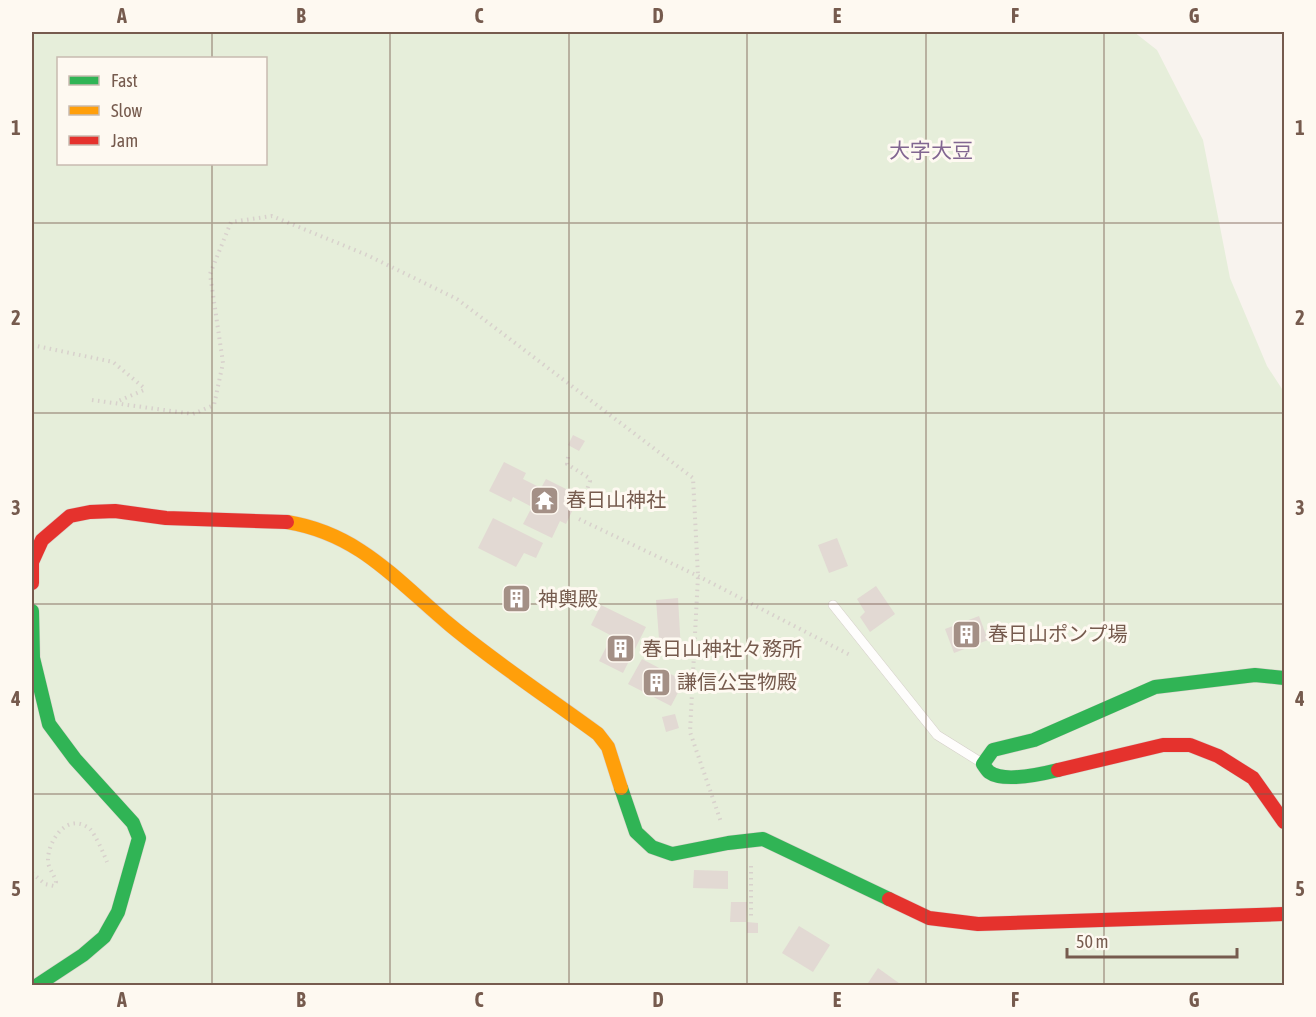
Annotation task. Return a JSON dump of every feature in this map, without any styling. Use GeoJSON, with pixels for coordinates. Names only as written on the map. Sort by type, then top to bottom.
{"type":"FeatureCollection","features":[{"type":"Feature","properties":{"kind":"street"},"geometry":{"type":"LineString","coordinates":[[32,583],[32,562],[42,540],[70,516],[115,511],[166,518],[284,522],[309,526],[355,547],[385,567],[451,626],[598,734],[608,747],[636,832],[652,847],[672,854],[763,839],[929,918],[952,922],[978,924],[1284,914]]}},
{"type":"Feature","properties":{"kind":"street"},"geometry":{"type":"LineString","coordinates":[[32,611],[33,658],[49,724],[75,759],[133,823],[139,838],[118,912],[104,937],[83,955],[36,986]]}},
{"type":"Feature","properties":{"kind":"street"},"geometry":{"type":"LineString","coordinates":[[1284,678],[1255,675],[1155,687],[1034,740],[993,750],[983,764],[990,772],[1005,777],[1035,776],[1163,745],[1190,745],[1218,756],[1253,778],[1284,822]]}},
{"type":"Feature","properties":{"kind":"lane"},"geometry":{"type":"LineString","coordinates":[[833,605],[937,735],[983,764]]}},
{"type":"Feature","properties":{"kind":"path"},"geometry":{"type":"LineString","coordinates":[[92,400],[194,414],[214,405],[223,363],[210,274],[231,222],[272,216],[367,255],[457,299],[693,478],[698,576],[690,732],[728,843]]}},
{"type":"Feature","properties":{"kind":"path"},"geometry":{"type":"LineString","coordinates":[[32,345],[113,362],[144,390],[116,403]]}},
{"type":"Feature","properties":{"kind":"path"},"geometry":{"type":"LineString","coordinates":[[568,457],[567,464],[590,481],[579,516],[853,657]]}},
{"type":"Feature","properties":{"kind":"path"},"geometry":{"type":"LineString","coordinates":[[32,873],[45,884],[54,885],[56,882],[50,871],[48,851],[56,835],[67,825],[75,823],[87,827],[95,834],[107,861],[107,872],[115,877],[128,878]]}},
{"type":"Feature","properties":{"kind":"path"},"geometry":{"type":"LineString","coordinates":[[751,866],[751,919]]}},
{"type":"Feature","properties":{"kind":"green space"},"geometry":{"type":"Polygon","coordinates":[[[32,32],[1134,32],[1157,50],[1203,140],[1230,278],[1267,366],[1284,392],[1284,985],[32,985],[32,32]]]}},
{"type":"Feature","properties":{"kind":"building"},"geometry":{"type":"Polygon","coordinates":[[[573,435],[585,441],[579,451],[568,445],[573,435]]]}},
{"type":"Feature","properties":{"kind":"building","name":"春日山神社"},"geometry":{"type":"Polygon","coordinates":[[[504,462],[526,473],[523,479],[541,488],[546,479],[574,493],[570,502],[575,505],[566,524],[560,521],[552,538],[523,524],[532,507],[513,497],[511,502],[489,491],[504,462]]]}},
{"type":"Feature","properties":{"kind":"building"},"geometry":{"type":"Polygon","coordinates":[[[493,518],[543,543],[536,558],[524,553],[516,567],[478,548],[493,518]]]}},
{"type":"Feature","properties":{"kind":"building"},"geometry":{"type":"Polygon","coordinates":[[[837,538],[848,566],[829,573],[818,545],[837,538]]]}},
{"type":"Feature","properties":{"kind":"building"},"geometry":{"type":"Polygon","coordinates":[[[876,586],[895,614],[870,632],[860,617],[865,612],[857,599],[876,586]]]}},
{"type":"Feature","properties":{"kind":"building","name":"神輿殿"},"geometry":{"type":"Polygon","coordinates":[[[513,589],[528,596],[521,609],[506,602],[513,589]]]}},
{"type":"Feature","properties":{"kind":"building"},"geometry":{"type":"Polygon","coordinates":[[[678,598],[681,651],[660,652],[656,600],[678,598]]]}},
{"type":"Feature","properties":{"kind":"building","name":"春日山神社々務所"},"geometry":{"type":"Polygon","coordinates":[[[601,605],[646,627],[623,673],[599,661],[612,636],[591,625],[601,605]]]}},
{"type":"Feature","properties":{"kind":"building","name":"春日山ポンプ場"},"geometry":{"type":"Polygon","coordinates":[[[979,616],[988,640],[954,653],[945,629],[979,616]]]}},
{"type":"Feature","properties":{"kind":"building","name":"謙信公宝物殿"},"geometry":{"type":"Polygon","coordinates":[[[642,659],[684,681],[671,706],[628,684],[642,659]]]}},
{"type":"Feature","properties":{"kind":"building"},"geometry":{"type":"Polygon","coordinates":[[[675,714],[679,728],[666,732],[662,717],[675,714]]]}},
{"type":"Feature","properties":{"kind":"building"},"geometry":{"type":"Polygon","coordinates":[[[694,870],[728,871],[728,889],[693,888],[694,870]]]}},
{"type":"Feature","properties":{"kind":"building"},"geometry":{"type":"Polygon","coordinates":[[[731,902],[747,902],[746,922],[730,922],[731,902]]]}},
{"type":"Feature","properties":{"kind":"building"},"geometry":{"type":"Polygon","coordinates":[[[747,922],[758,923],[758,933],[747,933],[747,922]]]}},
{"type":"Feature","properties":{"kind":"building"},"geometry":{"type":"Polygon","coordinates":[[[799,926],[830,945],[813,972],[782,953],[799,926]]]}},
{"type":"Feature","properties":{"kind":"building"},"geometry":{"type":"Polygon","coordinates":[[[878,968],[903,986],[866,986],[878,968]]]}},
{"type":"Feature","properties":{"kind":"traffic: fast"},"geometry":{"type":"LineString","coordinates":[[32,611],[33,658],[49,724],[75,759],[133,823],[139,838],[118,912],[104,937],[83,955],[36,986]]}},
{"type":"Feature","properties":{"kind":"traffic: fast"},"geometry":{"type":"LineString","coordinates":[[1058,770],[1023,777],[1004,777],[989,772],[983,764],[993,750],[1034,740],[1155,687],[1255,675],[1284,678]]}},
{"type":"Feature","properties":{"kind":"traffic: fast"},"geometry":{"type":"LineString","coordinates":[[621,788],[636,832],[652,847],[672,854],[763,839],[889,899]]}},
{"type":"Feature","properties":{"kind":"traffic: slow"},"geometry":{"type":"LineString","coordinates":[[287,522],[313,528],[357,548],[394,576],[468,639],[598,734],[608,747],[621,788]]}},
{"type":"Feature","properties":{"kind":"traffic: jam"},"geometry":{"type":"LineString","coordinates":[[32,583],[32,562],[42,540],[70,516],[115,511],[166,518],[287,522]]}},
{"type":"Feature","properties":{"kind":"traffic: jam"},"geometry":{"type":"LineString","coordinates":[[1058,770],[1163,745],[1190,745],[1218,756],[1253,778],[1284,822]]}},
{"type":"Feature","properties":{"kind":"traffic: jam"},"geometry":{"type":"LineString","coordinates":[[889,899],[929,918],[978,924],[1284,914]]}},
{"type":"Feature","properties":{"kind":"place","name":"春日山神社"},"geometry":{"type":"Point","coordinates":[545,500]}},
{"type":"Feature","properties":{"kind":"place","name":"神輿殿"},"geometry":{"type":"Point","coordinates":[517,599]}},
{"type":"Feature","properties":{"kind":"place","name":"春日山ポンプ場"},"geometry":{"type":"Point","coordinates":[967,634]}},
{"type":"Feature","properties":{"kind":"place","name":"春日山神社々務所"},"geometry":{"type":"Point","coordinates":[621,649]}},
{"type":"Feature","properties":{"kind":"place","name":"謙信公宝物殿"},"geometry":{"type":"Point","coordinates":[656,682]}},
{"type":"Feature","properties":{"kind":"district","name":"大字大豆"},"geometry":{"type":"Point","coordinates":[931,151]}}]}
